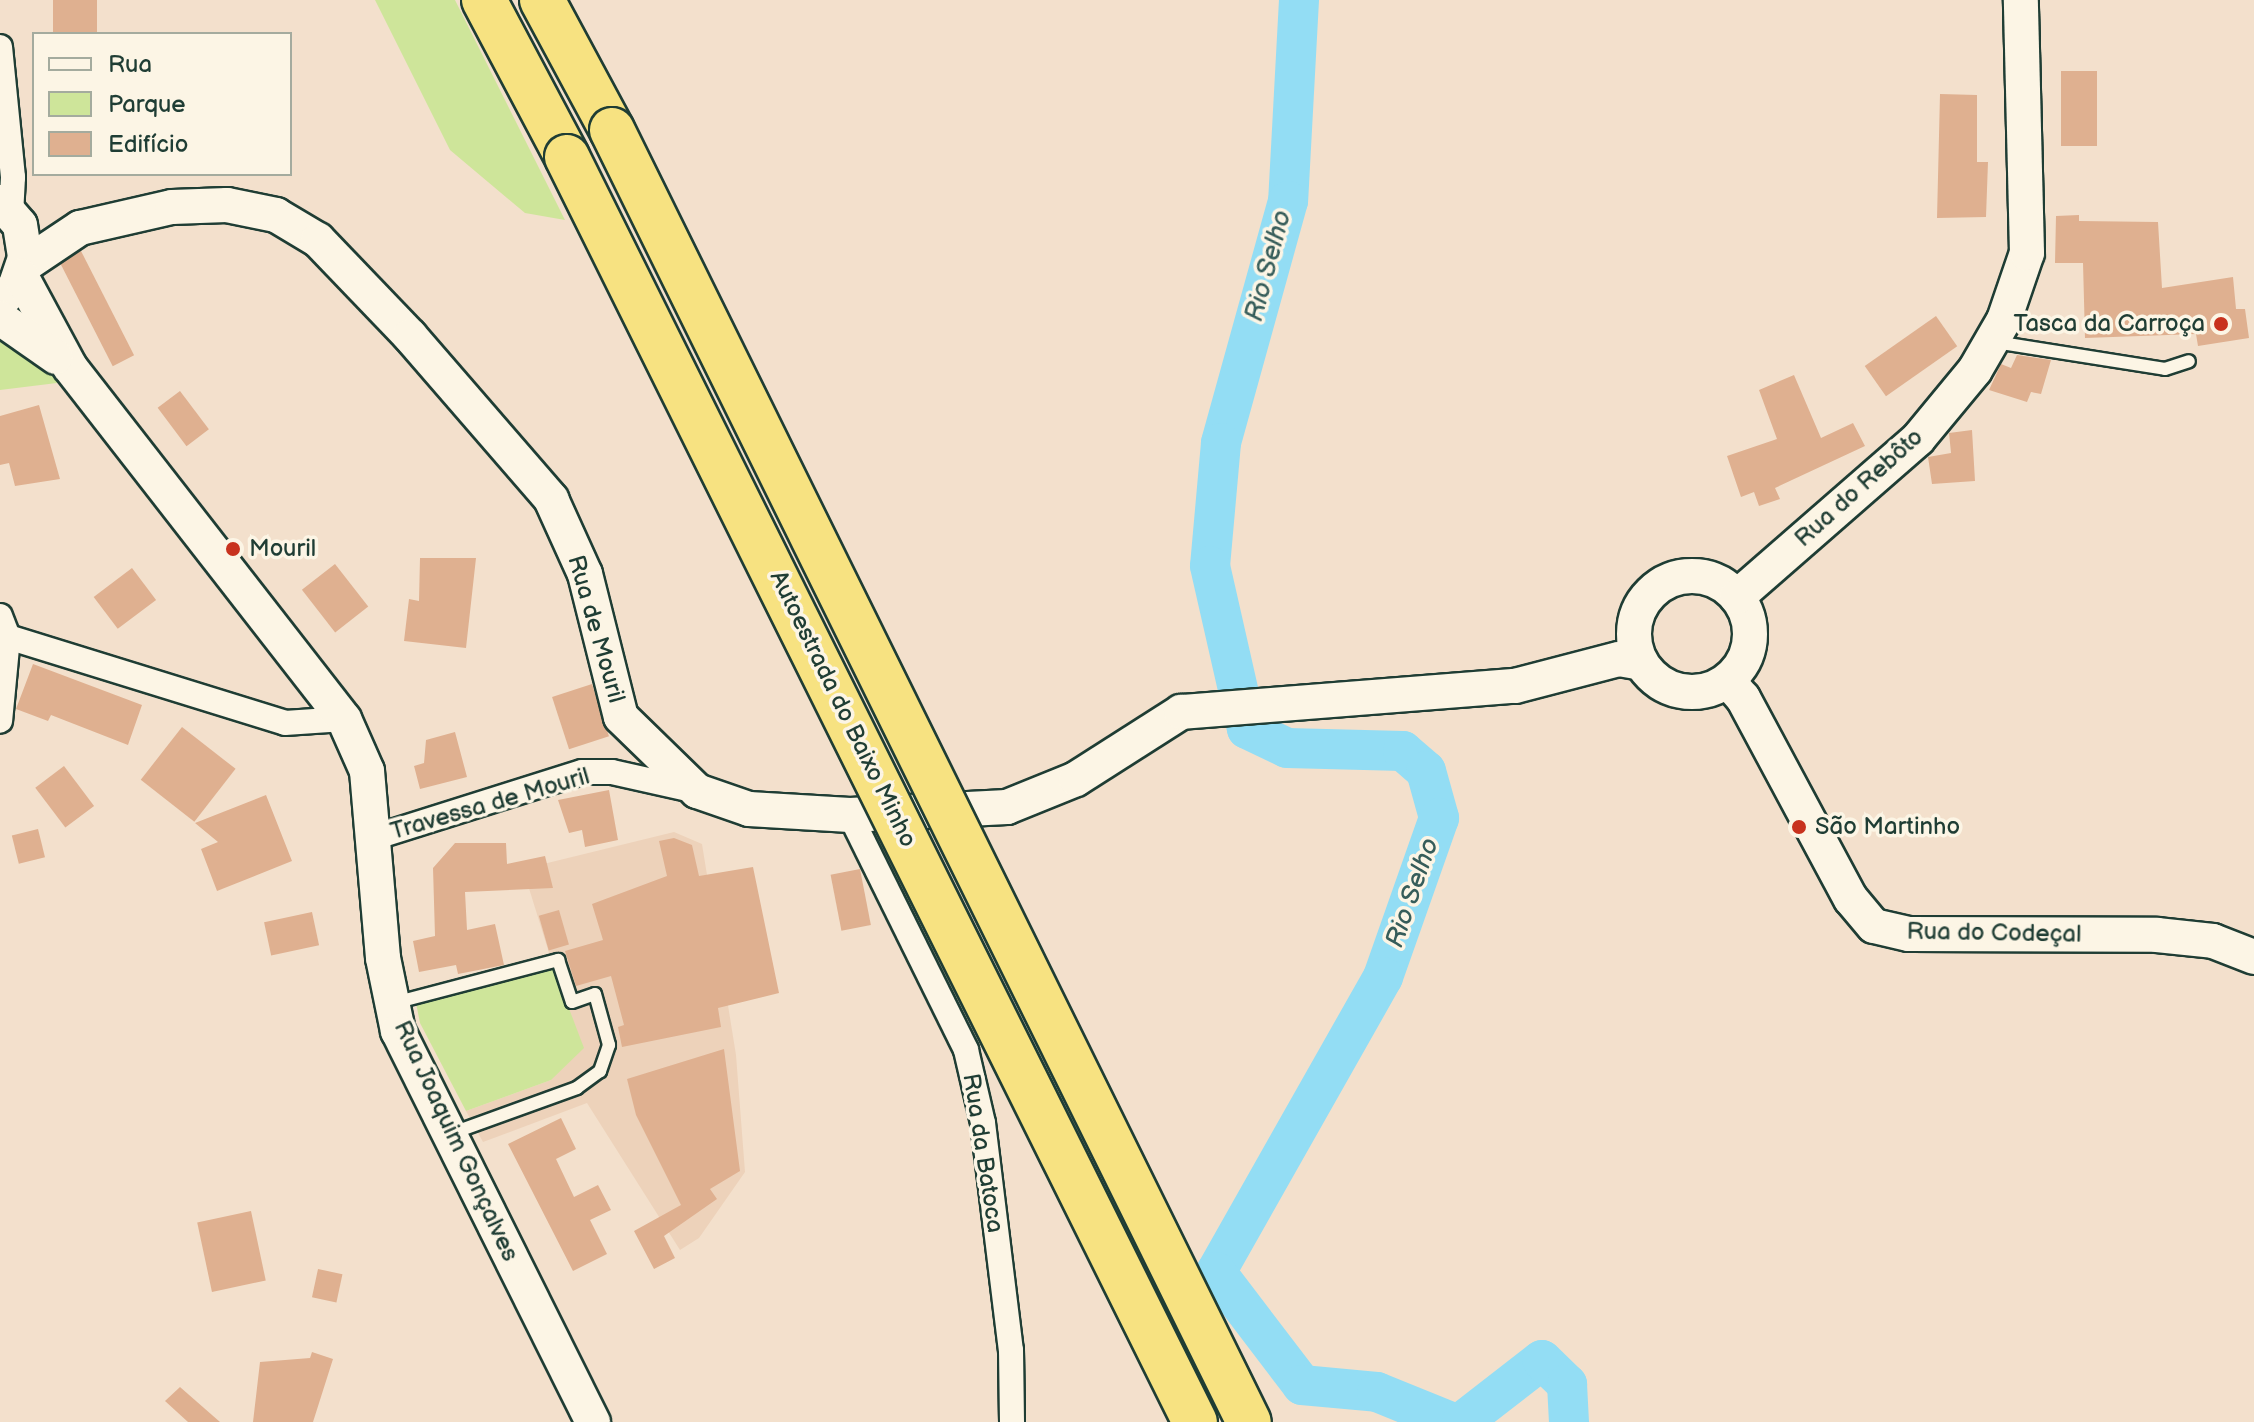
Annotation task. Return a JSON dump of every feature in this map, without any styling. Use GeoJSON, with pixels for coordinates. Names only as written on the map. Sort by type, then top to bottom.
{"type":"FeatureCollection","features":[{"type":"Feature","properties":{"kind":"highway","name":"Autoestrada do Baixo Minho"},"geometry":{"type":"LineString","coordinates":[[484,0],[567,157],[1195,1422]]}},
{"type":"Feature","properties":{"kind":"highway","name":"Autoestrada do Baixo Minho"},"geometry":{"type":"LineString","coordinates":[[542,0],[612,130],[1249,1422]]}},
{"type":"Feature","properties":{"kind":"street","name":"Rua do Rebôto"},"geometry":{"type":"LineString","coordinates":[[1737,597],[1918,439],[1993,342],[2027,253],[2021,0]]}},
{"type":"Feature","properties":{"kind":"street"},"geometry":{"type":"LineString","coordinates":[[0,47],[2,103],[13,177],[9,211],[25,240],[15,281],[70,367]]}},
{"type":"Feature","properties":{"kind":"street","name":"Rua de Mouril"},"geometry":{"type":"LineString","coordinates":[[9,211],[80,228],[172,207],[227,205],[276,215],[318,240],[421,347],[551,499],[585,574],[621,717],[697,791],[749,809],[850,815],[1007,807],[1046,795],[1161,722],[1204,707],[1515,686],[1619,659],[1641,663]]}},
{"type":"Feature","properties":{"kind":"street","name":"Rua de Mouril"},"geometry":{"type":"LineString","coordinates":[[15,281],[80,228]]}},
{"type":"Feature","properties":{"kind":"street"},"geometry":{"type":"LineString","coordinates":[[0,318],[70,367]]}},
{"type":"Feature","properties":{"kind":"street","name":"Rua Joaquim Gonçalves"},"geometry":{"type":"LineString","coordinates":[[70,367],[344,719],[367,771],[376,837],[383,958],[398,1031],[593,1422]]}},
{"type":"Feature","properties":{"kind":"street"},"geometry":{"type":"LineString","coordinates":[[1692,576],[1716,582],[1737,597],[1749,622],[1749,650],[1728,681],[1710,690],[1680,691],[1653,679],[1641,663],[1633,630],[1646,598],[1659,586],[1692,576]]}},
{"type":"Feature","properties":{"kind":"street"},"geometry":{"type":"LineString","coordinates":[[0,721],[4,627],[285,723],[344,719]]}},
{"type":"Feature","properties":{"kind":"street","name":"Rua do Codeçal"},"geometry":{"type":"LineString","coordinates":[[1728,681],[1743,698],[1851,899],[1874,926],[1909,934],[2157,935],[2213,941],[2254,957]]}},
{"type":"Feature","properties":{"kind":"street","name":"Travessa de Mouril"},"geometry":{"type":"LineString","coordinates":[[376,837],[582,772],[612,772],[697,791]]}},
{"type":"Feature","properties":{"kind":"street","name":"Rua da Batoca"},"geometry":{"type":"LineString","coordinates":[[850,815],[966,1050],[985,1138],[1011,1350],[1012,1422]]}},
{"type":"Feature","properties":{"kind":"lane"},"geometry":{"type":"LineString","coordinates":[[1993,342],[2165,369],[2189,361]]}},
{"type":"Feature","properties":{"kind":"lane"},"geometry":{"type":"LineString","coordinates":[[392,1003],[558,960],[572,1002],[595,994],[609,1045],[600,1071],[577,1088],[450,1134]]}},
{"type":"Feature","properties":{"kind":"shaded area"},"geometry":{"type":"Polygon","coordinates":[[[674,832],[702,844],[736,1055],[745,1172],[699,1238],[680,1250],[587,1103],[483,1142],[466,1111],[551,1080],[554,969],[523,869],[674,832]]]}},
{"type":"Feature","properties":{"kind":"green space"},"geometry":{"type":"Polygon","coordinates":[[[375,0],[455,0],[565,220],[525,213],[450,150],[375,0]]]}},
{"type":"Feature","properties":{"kind":"green space"},"geometry":{"type":"Polygon","coordinates":[[[0,338],[21,346],[65,382],[0,390],[0,338]]]}},
{"type":"Feature","properties":{"kind":"green space"},"geometry":{"type":"Polygon","coordinates":[[[554,969],[584,1048],[551,1080],[466,1111],[420,1023],[416,1003],[554,969]]]}},
{"type":"Feature","properties":{"kind":"building"},"geometry":{"type":"Polygon","coordinates":[[[53,0],[97,0],[97,32],[53,32],[53,0]]]}},
{"type":"Feature","properties":{"kind":"building"},"geometry":{"type":"Polygon","coordinates":[[[2061,71],[2097,71],[2097,146],[2061,146],[2061,71]]]}},
{"type":"Feature","properties":{"kind":"building"},"geometry":{"type":"Polygon","coordinates":[[[1940,94],[1977,95],[1977,162],[1988,162],[1986,217],[1937,218],[1940,94]]]}},
{"type":"Feature","properties":{"kind":"building"},"geometry":{"type":"Polygon","coordinates":[[[2079,215],[2079,221],[2158,222],[2162,288],[2233,277],[2236,309],[2245,309],[2249,338],[2198,346],[2196,334],[2085,338],[2083,263],[2055,263],[2056,216],[2079,215]]]}},
{"type":"Feature","properties":{"kind":"building"},"geometry":{"type":"Polygon","coordinates":[[[81,251],[134,355],[113,366],[60,262],[81,251]]]}},
{"type":"Feature","properties":{"kind":"building"},"geometry":{"type":"Polygon","coordinates":[[[1936,316],[1957,346],[1886,396],[1865,366],[1936,316]]]}},
{"type":"Feature","properties":{"kind":"building"},"geometry":{"type":"Polygon","coordinates":[[[2017,355],[2051,360],[2041,394],[2031,392],[2027,402],[1989,390],[2001,364],[2011,368],[2017,355]]]}},
{"type":"Feature","properties":{"kind":"building"},"geometry":{"type":"Polygon","coordinates":[[[1794,375],[1821,438],[1853,423],[1865,446],[1775,488],[1780,499],[1759,506],[1754,492],[1741,497],[1727,456],[1777,439],[1759,390],[1794,375]]]}},
{"type":"Feature","properties":{"kind":"building"},"geometry":{"type":"Polygon","coordinates":[[[180,391],[209,429],[187,446],[158,408],[180,391]]]}},
{"type":"Feature","properties":{"kind":"building"},"geometry":{"type":"Polygon","coordinates":[[[39,405],[60,479],[15,486],[9,463],[0,465],[0,416],[39,405]]]}},
{"type":"Feature","properties":{"kind":"building"},"geometry":{"type":"Polygon","coordinates":[[[1972,430],[1975,481],[1932,484],[1928,457],[1951,453],[1949,433],[1972,430]]]}},
{"type":"Feature","properties":{"kind":"building"},"geometry":{"type":"Polygon","coordinates":[[[420,558],[476,558],[466,648],[404,641],[409,599],[419,601],[420,558]]]}},
{"type":"Feature","properties":{"kind":"building"},"geometry":{"type":"Polygon","coordinates":[[[335,564],[368,607],[335,632],[302,590],[335,564]]]}},
{"type":"Feature","properties":{"kind":"building"},"geometry":{"type":"Polygon","coordinates":[[[132,568],[156,600],[118,629],[94,597],[132,568]]]}},
{"type":"Feature","properties":{"kind":"building"},"geometry":{"type":"Polygon","coordinates":[[[33,664],[142,705],[128,745],[51,715],[48,721],[16,709],[33,664]]]}},
{"type":"Feature","properties":{"kind":"building"},"geometry":{"type":"Polygon","coordinates":[[[592,684],[609,736],[569,749],[552,697],[592,684]]]}},
{"type":"Feature","properties":{"kind":"building"},"geometry":{"type":"Polygon","coordinates":[[[182,727],[236,769],[194,822],[141,780],[182,727]]]}},
{"type":"Feature","properties":{"kind":"building"},"geometry":{"type":"Polygon","coordinates":[[[455,732],[467,777],[420,789],[414,766],[424,763],[426,740],[455,732]]]}},
{"type":"Feature","properties":{"kind":"building"},"geometry":{"type":"Polygon","coordinates":[[[64,766],[94,806],[65,828],[35,788],[64,766]]]}},
{"type":"Feature","properties":{"kind":"building"},"geometry":{"type":"Polygon","coordinates":[[[609,790],[618,840],[585,847],[582,830],[569,833],[558,800],[609,790]]]}},
{"type":"Feature","properties":{"kind":"building"},"geometry":{"type":"Polygon","coordinates":[[[266,795],[292,861],[217,891],[201,849],[218,842],[195,823],[266,795]]]}},
{"type":"Feature","properties":{"kind":"building"},"geometry":{"type":"Polygon","coordinates":[[[38,829],[45,857],[19,864],[12,836],[38,829]]]}},
{"type":"Feature","properties":{"kind":"building"},"geometry":{"type":"Polygon","coordinates":[[[674,838],[692,845],[699,876],[753,867],[779,993],[718,1008],[721,1027],[622,1047],[618,1027],[624,1025],[611,976],[576,986],[565,951],[603,940],[592,904],[667,876],[659,841],[674,838]]]}},
{"type":"Feature","properties":{"kind":"building"},"geometry":{"type":"Polygon","coordinates":[[[455,843],[506,843],[507,864],[545,856],[553,888],[465,892],[467,930],[495,924],[504,965],[458,974],[456,965],[419,972],[413,941],[435,936],[433,868],[455,843]]]}},
{"type":"Feature","properties":{"kind":"building"},"geometry":{"type":"Polygon","coordinates":[[[860,869],[871,925],[841,931],[831,875],[860,869]]]}},
{"type":"Feature","properties":{"kind":"building"},"geometry":{"type":"Polygon","coordinates":[[[559,910],[569,945],[549,950],[539,916],[559,910]]]}},
{"type":"Feature","properties":{"kind":"building"},"geometry":{"type":"Polygon","coordinates":[[[312,912],[319,945],[271,955],[264,922],[312,912]]]}},
{"type":"Feature","properties":{"kind":"building"},"geometry":{"type":"Polygon","coordinates":[[[724,1049],[740,1171],[710,1189],[717,1199],[664,1236],[675,1258],[654,1269],[634,1231],[681,1205],[636,1115],[627,1079],[724,1049]]]}},
{"type":"Feature","properties":{"kind":"building"},"geometry":{"type":"Polygon","coordinates":[[[561,1118],[576,1149],[556,1159],[574,1197],[598,1185],[611,1210],[590,1220],[607,1254],[573,1271],[508,1144],[561,1118]]]}},
{"type":"Feature","properties":{"kind":"building"},"geometry":{"type":"Polygon","coordinates":[[[251,1211],[266,1280],[212,1292],[197,1222],[251,1211]]]}},
{"type":"Feature","properties":{"kind":"building"},"geometry":{"type":"Polygon","coordinates":[[[318,1269],[342,1274],[336,1303],[312,1297],[318,1269]]]}},
{"type":"Feature","properties":{"kind":"building"},"geometry":{"type":"Polygon","coordinates":[[[312,1352],[333,1359],[313,1422],[253,1422],[260,1362],[310,1358],[312,1352]]]}},
{"type":"Feature","properties":{"kind":"building"},"geometry":{"type":"Polygon","coordinates":[[[180,1387],[220,1422],[188,1422],[165,1401],[180,1387]]]}},
{"type":"Feature","properties":{"kind":"waterway","name":"Rio Selho"},"geometry":{"type":"LineString","coordinates":[[1299,0],[1288,201],[1221,443],[1210,566],[1247,729],[1287,748],[1403,751],[1426,771],[1439,818],[1383,977],[1216,1272],[1302,1385],[1377,1392],[1451,1422]]}},
{"type":"Feature","properties":{"kind":"waterway","name":"Rio Selho"},"geometry":{"type":"LineString","coordinates":[[1462,1422],[1542,1360],[1567,1384],[1569,1422]]}},
{"type":"Feature","properties":{"kind":"place","name":"Tasca da Carroça"},"geometry":{"type":"Point","coordinates":[2221,324]}},
{"type":"Feature","properties":{"kind":"place","name":"Mouril"},"geometry":{"type":"Point","coordinates":[233,549]}},
{"type":"Feature","properties":{"kind":"place","name":"São Martinho"},"geometry":{"type":"Point","coordinates":[1799,827]}}]}
